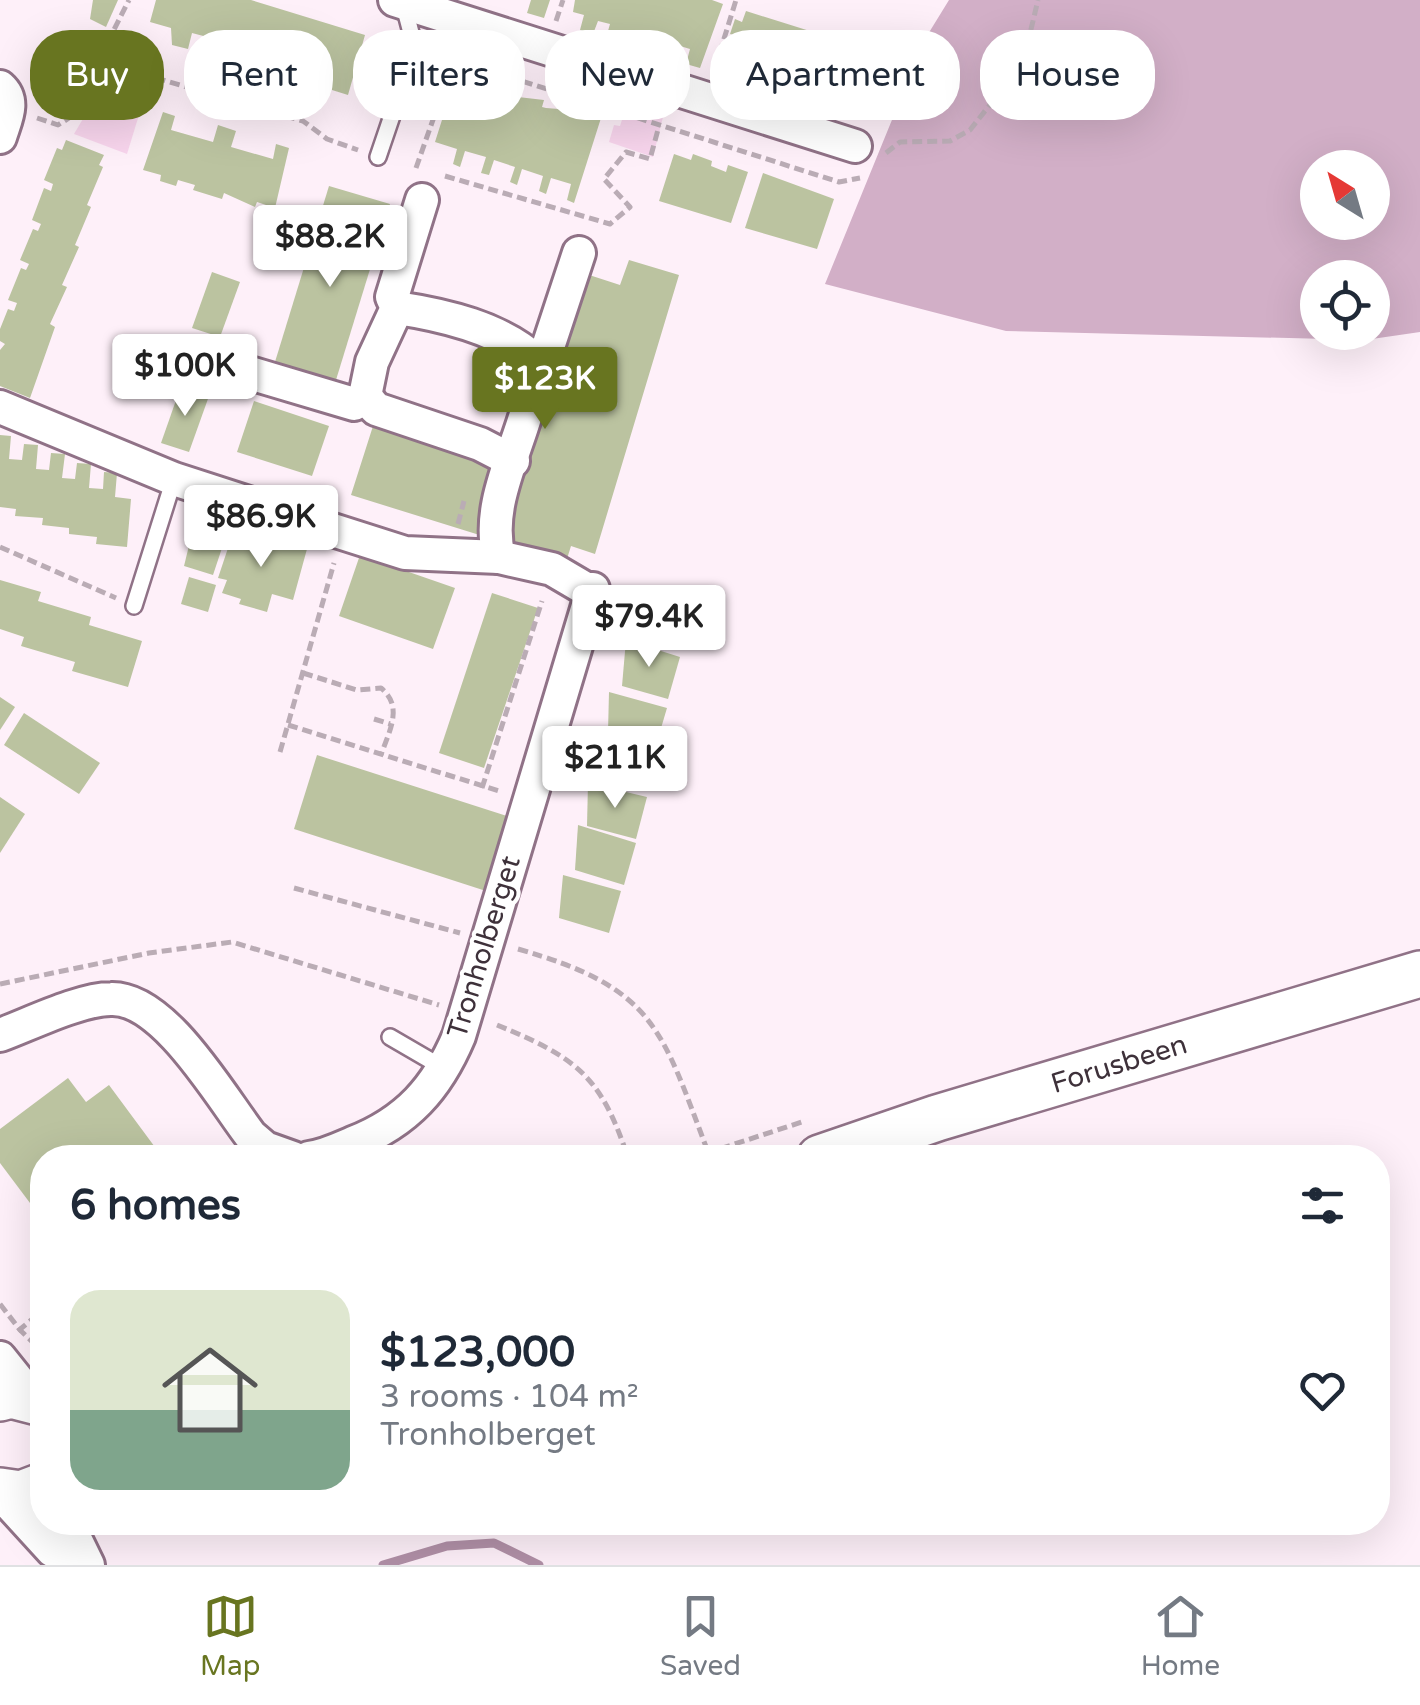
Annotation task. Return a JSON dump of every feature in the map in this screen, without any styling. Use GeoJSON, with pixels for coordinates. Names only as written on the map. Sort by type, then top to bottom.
{"type":"FeatureCollection","features":[{"type":"Feature","properties":{"kind":"main road","name":"Forusbeen"},"geometry":{"type":"LineString","coordinates":[[858,1145],[1420,974]]}},
{"type":"Feature","properties":{"kind":"main road"},"geometry":{"type":"LineString","coordinates":[[0,1492],[30,1491]]}},
{"type":"Feature","properties":{"kind":"street"},"geometry":{"type":"LineString","coordinates":[[400,3],[705,100],[868,158]]}},
{"type":"Feature","properties":{"kind":"street"},"geometry":{"type":"LineString","coordinates":[[243,371],[354,404],[365,396],[372,362],[396,308],[392,298],[422,200]]}},
{"type":"Feature","properties":{"kind":"street"},"geometry":{"type":"LineString","coordinates":[[499,557],[493,536],[496,506],[536,387],[536,361],[546,350],[579,252]]}},
{"type":"Feature","properties":{"kind":"street"},"geometry":{"type":"LineString","coordinates":[[396,308],[428,313],[515,342],[536,361]]}},
{"type":"Feature","properties":{"kind":"street"},"geometry":{"type":"LineString","coordinates":[[365,396],[376,409],[480,444],[513,461]]}},
{"type":"Feature","properties":{"kind":"street"},"geometry":{"type":"LineString","coordinates":[[0,407],[174,479],[273,512]]}},
{"type":"Feature","properties":{"kind":"street","name":"Tronholberget"},"geometry":{"type":"LineString","coordinates":[[330,529],[405,553],[499,557],[552,569],[586,589],[594,589],[496,943],[445,1069],[410,1111],[388,1127],[342,1145]]}},
{"type":"Feature","properties":{"kind":"street"},"geometry":{"type":"LineString","coordinates":[[0,1036],[101,1000],[135,1003],[160,1018],[262,1145]]}},
{"type":"Feature","properties":{"kind":"street"},"geometry":{"type":"LineString","coordinates":[[5,1347],[30,1396]]}},
{"type":"Feature","properties":{"kind":"street"},"geometry":{"type":"LineString","coordinates":[[0,1492],[30,1525]]}},
{"type":"Feature","properties":{"kind":"street"},"geometry":{"type":"LineString","coordinates":[[39,1535],[52,1550],[75,1565]]}},
{"type":"Feature","properties":{"kind":"street"},"geometry":{"type":"LineString","coordinates":[[73,1535],[88,1565]]}},
{"type":"Feature","properties":{"kind":"lane"},"geometry":{"type":"LineString","coordinates":[[400,3],[409,30]]}},
{"type":"Feature","properties":{"kind":"lane"},"geometry":{"type":"LineString","coordinates":[[378,157],[391,120]]}},
{"type":"Feature","properties":{"kind":"lane"},"geometry":{"type":"LineString","coordinates":[[134,606],[174,479]]}},
{"type":"Feature","properties":{"kind":"lane"},"geometry":{"type":"LineString","coordinates":[[390,1037],[445,1069]]}},
{"type":"Feature","properties":{"kind":"path"},"geometry":{"type":"LineString","coordinates":[[114,30],[129,0]]}},
{"type":"Feature","properties":{"kind":"path"},"geometry":{"type":"LineString","coordinates":[[705,100],[736,0]]}},
{"type":"Feature","properties":{"kind":"path"},"geometry":{"type":"LineString","coordinates":[[525,83],[838,182],[856,180],[868,158],[900,142],[950,140],[970,130],[1023,63],[1038,0]]}},
{"type":"Feature","properties":{"kind":"path"},"geometry":{"type":"LineString","coordinates":[[164,80],[304,121],[327,138],[378,157]]}},
{"type":"Feature","properties":{"kind":"path"},"geometry":{"type":"LineString","coordinates":[[3,110],[30,118]]}},
{"type":"Feature","properties":{"kind":"path"},"geometry":{"type":"LineString","coordinates":[[38,120],[52,124],[65,120]]}},
{"type":"Feature","properties":{"kind":"path"},"geometry":{"type":"LineString","coordinates":[[433,120],[416,168],[610,224],[630,206],[604,179],[626,152],[650,159],[659,126]]}},
{"type":"Feature","properties":{"kind":"path"},"geometry":{"type":"LineString","coordinates":[[280,752],[303,674],[330,529]]}},
{"type":"Feature","properties":{"kind":"path"},"geometry":{"type":"LineString","coordinates":[[0,548],[134,606]]}},
{"type":"Feature","properties":{"kind":"path"},"geometry":{"type":"LineString","coordinates":[[288,725],[482,788],[552,569]]}},
{"type":"Feature","properties":{"kind":"path"},"geometry":{"type":"LineString","coordinates":[[303,674],[357,690],[381,688],[395,704],[381,755]]}},
{"type":"Feature","properties":{"kind":"path"},"geometry":{"type":"LineString","coordinates":[[374,719],[391,724]]}},
{"type":"Feature","properties":{"kind":"path"},"geometry":{"type":"LineString","coordinates":[[294,888],[569,964],[606,982],[636,1005],[667,1046],[705,1145]]}},
{"type":"Feature","properties":{"kind":"path"},"geometry":{"type":"LineString","coordinates":[[0,984],[150,953],[232,942],[443,1006]]}},
{"type":"Feature","properties":{"kind":"path"},"geometry":{"type":"LineString","coordinates":[[497,1025],[553,1048],[594,1084],[613,1111],[624,1145]]}},
{"type":"Feature","properties":{"kind":"path"},"geometry":{"type":"LineString","coordinates":[[0,1304],[30,1340]]}},
{"type":"Feature","properties":{"kind":"path"},"geometry":{"type":"LineString","coordinates":[[5,1347],[30,1321]]}},
{"type":"Feature","properties":{"kind":"shaded area"},"geometry":{"type":"Polygon","coordinates":[[[949,0],[1420,0],[1420,332],[1390,336],[1390,260],[1300,260],[1300,338],[1006,331],[825,284],[892,120],[960,120],[960,30],[931,30],[949,0]]]}},
{"type":"Feature","properties":{"kind":"shaded area"},"geometry":{"type":"Polygon","coordinates":[[[82,120],[137,120],[127,154],[74,134],[82,120]]]}},
{"type":"Feature","properties":{"kind":"shaded area"},"geometry":{"type":"Polygon","coordinates":[[[622,120],[662,120],[653,157],[609,142],[614,125],[620,126],[622,120]]]}},
{"type":"Feature","properties":{"kind":"building"},"geometry":{"type":"Polygon","coordinates":[[[93,0],[118,0],[106,27],[90,19],[93,0]]]}},
{"type":"Feature","properties":{"kind":"building"},"geometry":{"type":"Polygon","coordinates":[[[156,0],[251,0],[353,31],[353,77],[348,95],[333,90],[333,30],[184,30],[184,48],[172,45],[171,28],[150,22],[156,0]]]}},
{"type":"Feature","properties":{"kind":"building"},"geometry":{"type":"Polygon","coordinates":[[[531,0],[550,0],[544,18],[527,13],[531,0]]]}},
{"type":"Feature","properties":{"kind":"building"},"geometry":{"type":"Polygon","coordinates":[[[575,0],[712,0],[723,4],[714,30],[710,30],[700,68],[690,65],[690,30],[608,30],[610,24],[598,21],[595,30],[580,30],[584,15],[573,12],[575,0]]]}},
{"type":"Feature","properties":{"kind":"building"},"geometry":{"type":"Polygon","coordinates":[[[746,11],[807,30],[731,30],[735,19],[742,22],[746,11]]]}},
{"type":"Feature","properties":{"kind":"building"},"geometry":{"type":"Polygon","coordinates":[[[525,98],[544,100],[545,120],[600,120],[574,203],[567,200],[571,184],[551,178],[546,194],[539,191],[543,176],[522,169],[517,185],[510,182],[515,167],[494,160],[489,175],[481,173],[486,157],[465,151],[460,167],[453,164],[457,149],[435,142],[442,120],[525,120],[525,98]]]}},
{"type":"Feature","properties":{"kind":"building"},"geometry":{"type":"Polygon","coordinates":[[[164,112],[175,116],[171,130],[213,142],[218,125],[236,131],[231,147],[273,159],[276,144],[289,148],[275,208],[257,202],[255,207],[224,193],[222,199],[193,190],[195,185],[178,180],[176,186],[160,181],[161,175],[143,170],[164,112]]]}},
{"type":"Feature","properties":{"kind":"building"},"geometry":{"type":"Polygon","coordinates":[[[66,140],[104,155],[99,165],[103,167],[87,205],[91,207],[62,285],[67,287],[50,324],[55,327],[30,398],[0,386],[0,350],[5,344],[0,341],[0,329],[8,309],[14,311],[17,303],[8,300],[21,268],[26,270],[29,264],[20,260],[33,229],[38,231],[41,224],[32,220],[44,188],[51,191],[53,184],[44,180],[57,148],[62,150],[66,140]]]}},
{"type":"Feature","properties":{"kind":"building"},"geometry":{"type":"Polygon","coordinates":[[[674,154],[691,160],[693,154],[726,172],[728,165],[748,172],[731,223],[659,201],[674,154]]]}},
{"type":"Feature","properties":{"kind":"building"},"geometry":{"type":"Polygon","coordinates":[[[763,173],[834,199],[817,249],[745,228],[763,173]]]}},
{"type":"Feature","properties":{"kind":"building"},"geometry":{"type":"Polygon","coordinates":[[[329,186],[390,204],[332,393],[271,375],[329,186]]]}},
{"type":"Feature","properties":{"kind":"building"},"geometry":{"type":"Polygon","coordinates":[[[629,260],[679,275],[595,554],[571,546],[566,562],[351,495],[373,426],[518,471],[580,272],[620,285],[629,260]]]}},
{"type":"Feature","properties":{"kind":"building"},"geometry":{"type":"Polygon","coordinates":[[[212,272],[240,282],[220,337],[192,328],[212,272]]]}},
{"type":"Feature","properties":{"kind":"building"},"geometry":{"type":"Polygon","coordinates":[[[181,386],[209,396],[189,452],[161,443],[181,386]]]}},
{"type":"Feature","properties":{"kind":"building"},"geometry":{"type":"Polygon","coordinates":[[[254,401],[329,426],[312,476],[237,452],[254,401]]]}},
{"type":"Feature","properties":{"kind":"building"},"geometry":{"type":"Polygon","coordinates":[[[0,435],[11,436],[9,459],[22,460],[24,444],[38,445],[36,469],[49,470],[51,453],[65,454],[62,478],[75,479],[77,463],[91,464],[89,488],[103,489],[104,472],[117,473],[115,497],[131,499],[127,547],[96,544],[97,537],[69,534],[69,528],[42,525],[43,518],[15,516],[16,509],[0,507],[0,435]]]}},
{"type":"Feature","properties":{"kind":"building"},"geometry":{"type":"Polygon","coordinates":[[[196,517],[229,527],[213,575],[184,566],[196,517]]]}},
{"type":"Feature","properties":{"kind":"building"},"geometry":{"type":"Polygon","coordinates":[[[234,530],[262,538],[260,546],[268,548],[280,541],[307,549],[293,600],[272,594],[267,612],[239,604],[241,599],[222,593],[227,580],[218,578],[234,530]]]}},
{"type":"Feature","properties":{"kind":"building"},"geometry":{"type":"Polygon","coordinates":[[[360,555],[455,588],[433,649],[339,616],[360,555]]]}},
{"type":"Feature","properties":{"kind":"building"},"geometry":{"type":"Polygon","coordinates":[[[189,577],[216,585],[208,612],[181,604],[189,577]]]}},
{"type":"Feature","properties":{"kind":"building"},"geometry":{"type":"Polygon","coordinates":[[[0,580],[41,592],[38,601],[91,617],[89,625],[142,641],[128,687],[72,671],[75,662],[21,646],[24,637],[0,629],[0,580]]]}},
{"type":"Feature","properties":{"kind":"building"},"geometry":{"type":"Polygon","coordinates":[[[492,593],[538,608],[484,768],[439,753],[492,593]]]}},
{"type":"Feature","properties":{"kind":"building"},"geometry":{"type":"Polygon","coordinates":[[[626,640],[680,657],[668,699],[622,686],[626,640]]]}},
{"type":"Feature","properties":{"kind":"building"},"geometry":{"type":"Polygon","coordinates":[[[609,692],[667,708],[656,745],[608,732],[609,692]]]}},
{"type":"Feature","properties":{"kind":"building"},"geometry":{"type":"Polygon","coordinates":[[[0,697],[15,707],[0,730],[0,697]]]}},
{"type":"Feature","properties":{"kind":"building"},"geometry":{"type":"Polygon","coordinates":[[[24,713],[100,763],[79,794],[4,745],[24,713]]]}},
{"type":"Feature","properties":{"kind":"building"},"geometry":{"type":"Polygon","coordinates":[[[600,734],[658,749],[647,791],[598,778],[600,734]]]}},
{"type":"Feature","properties":{"kind":"building"},"geometry":{"type":"Polygon","coordinates":[[[317,755],[510,817],[486,891],[294,829],[317,755]]]}},
{"type":"Feature","properties":{"kind":"building"},"geometry":{"type":"Polygon","coordinates":[[[588,783],[647,797],[636,839],[587,826],[588,783]]]}},
{"type":"Feature","properties":{"kind":"building"},"geometry":{"type":"Polygon","coordinates":[[[0,797],[25,814],[0,853],[0,797]]]}},
{"type":"Feature","properties":{"kind":"building"},"geometry":{"type":"Polygon","coordinates":[[[578,825],[636,843],[624,885],[575,870],[578,825]]]}},
{"type":"Feature","properties":{"kind":"building"},"geometry":{"type":"Polygon","coordinates":[[[563,875],[621,891],[609,933],[559,918],[563,875]]]}},
{"type":"Feature","properties":{"kind":"building"},"geometry":{"type":"Polygon","coordinates":[[[68,1078],[86,1102],[109,1085],[153,1145],[30,1145],[30,1203],[0,1163],[0,1129],[68,1078]]]}},
{"type":"Feature","properties":{"kind":"waterway"},"geometry":{"type":"LineString","coordinates":[[383,1565],[447,1546],[494,1543],[539,1565]]}}]}
